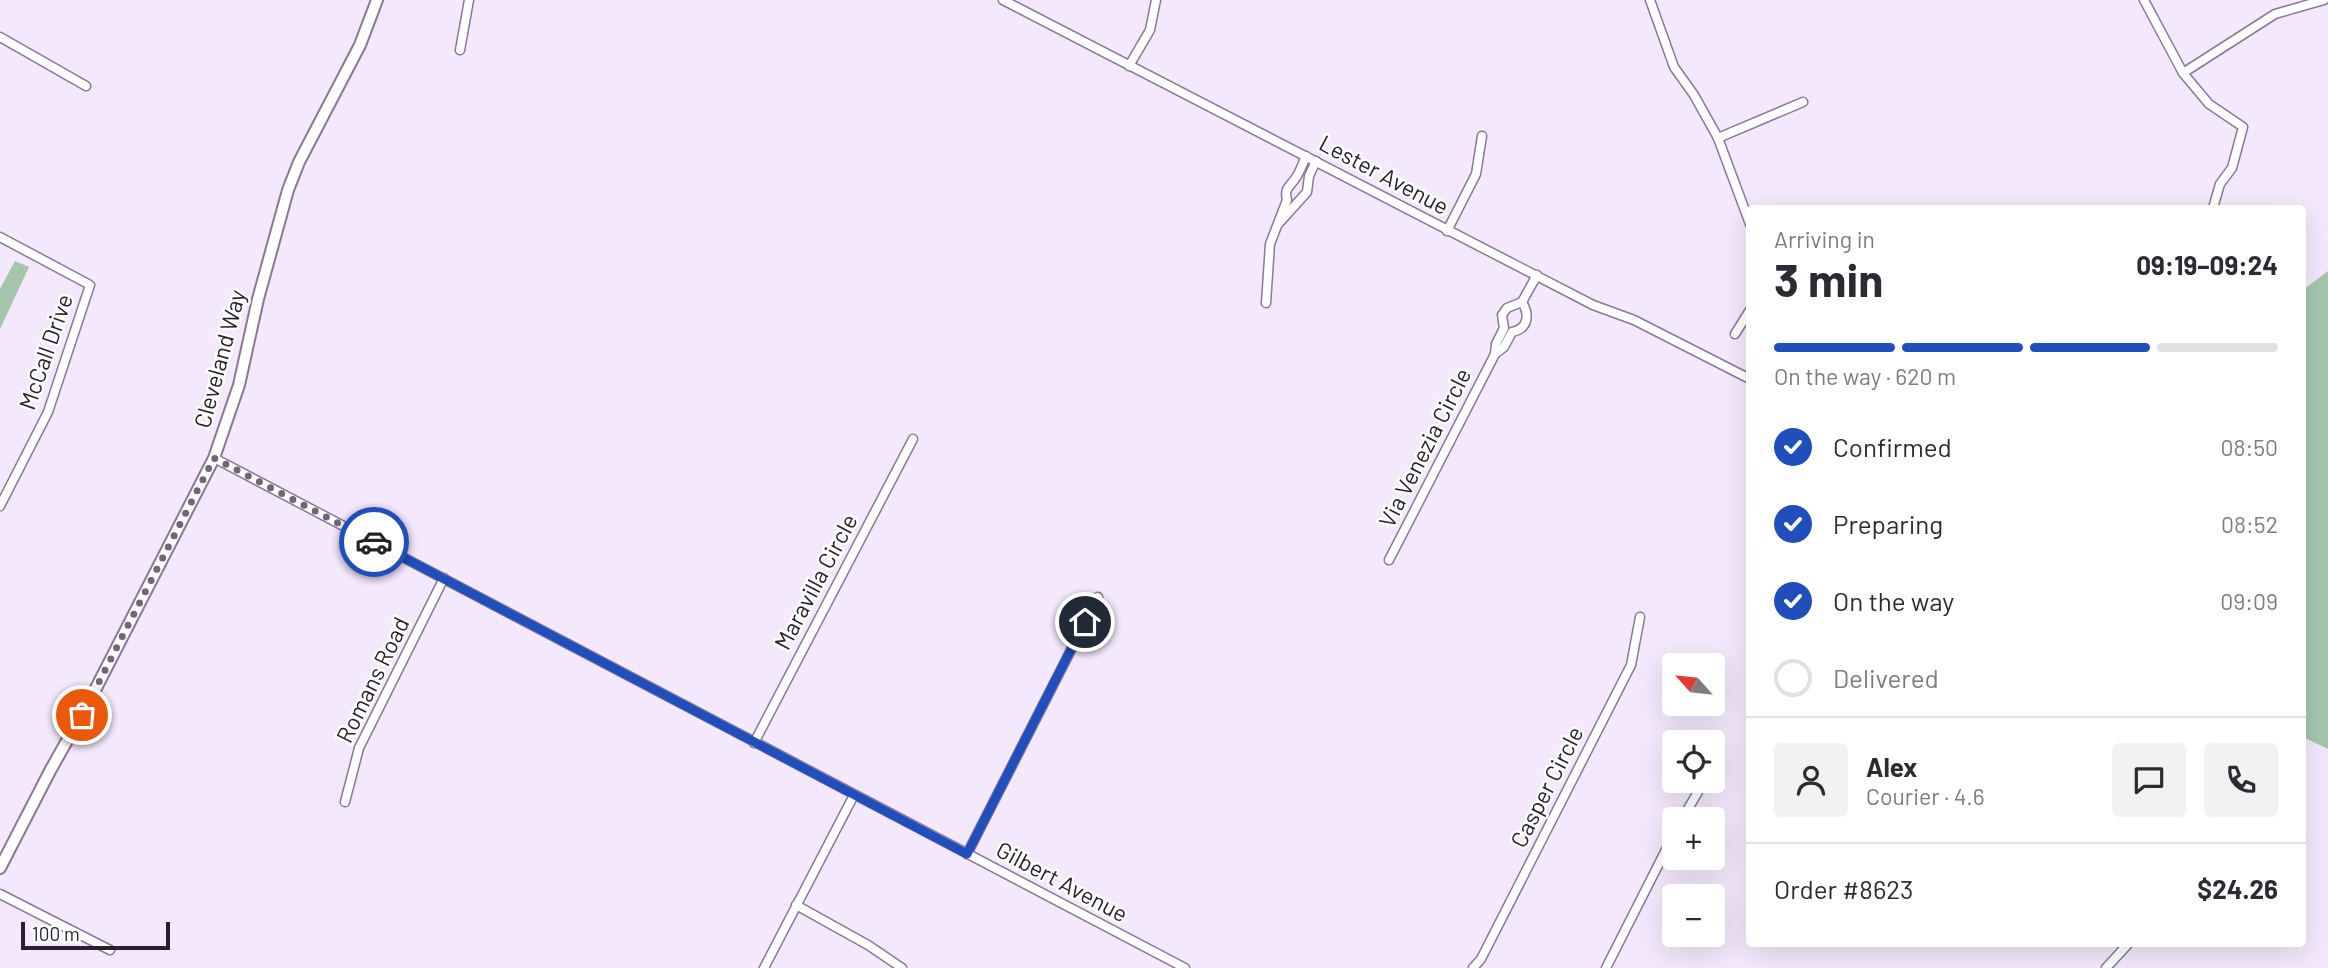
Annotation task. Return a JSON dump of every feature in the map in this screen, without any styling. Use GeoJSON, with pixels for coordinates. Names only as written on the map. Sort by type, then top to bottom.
{"type":"FeatureCollection","features":[{"type":"Feature","properties":{"kind":"street","name":"Cleveland Way"},"geometry":{"type":"LineString","coordinates":[[0,868],[214,458],[239,385],[258,299],[288,190],[299,162],[360,45],[377,0]]}},
{"type":"Feature","properties":{"kind":"street"},"geometry":{"type":"LineString","coordinates":[[460,50],[470,0]]}},
{"type":"Feature","properties":{"kind":"street","name":"Lester Avenue"},"geometry":{"type":"LineString","coordinates":[[1003,0],[1447,231],[1594,305],[1634,320],[1746,378]]}},
{"type":"Feature","properties":{"kind":"street"},"geometry":{"type":"LineString","coordinates":[[1129,66],[1150,30],[1156,0]]}},
{"type":"Feature","properties":{"kind":"street"},"geometry":{"type":"LineString","coordinates":[[1650,0],[1674,67],[1694,94],[1718,138],[1746,213]]}},
{"type":"Feature","properties":{"kind":"street"},"geometry":{"type":"LineString","coordinates":[[2144,0],[2183,73],[2209,104],[2243,127],[2232,168],[2220,184],[2214,205]]}},
{"type":"Feature","properties":{"kind":"street"},"geometry":{"type":"LineString","coordinates":[[2183,73],[2275,14],[2324,0]]}},
{"type":"Feature","properties":{"kind":"street"},"geometry":{"type":"LineString","coordinates":[[0,37],[86,86]]}},
{"type":"Feature","properties":{"kind":"street"},"geometry":{"type":"LineString","coordinates":[[1718,138],[1803,102]]}},
{"type":"Feature","properties":{"kind":"street"},"geometry":{"type":"LineString","coordinates":[[1447,231],[1476,174],[1482,136]]}},
{"type":"Feature","properties":{"kind":"street"},"geometry":{"type":"LineString","coordinates":[[1266,303],[1270,244],[1287,200],[1285,194],[1288,185],[1306,156]]}},
{"type":"Feature","properties":{"kind":"street"},"geometry":{"type":"LineString","coordinates":[[1279,223],[1307,192],[1309,176],[1316,161]]}},
{"type":"Feature","properties":{"kind":"street","name":"McCall Drive"},"geometry":{"type":"LineString","coordinates":[[0,237],[90,285],[48,412],[0,506]]}},
{"type":"Feature","properties":{"kind":"street","name":"Via Venezia Circle"},"geometry":{"type":"LineString","coordinates":[[1389,560],[1495,354],[1496,344],[1504,328],[1502,315],[1507,308],[1522,302],[1537,275]]}},
{"type":"Feature","properties":{"kind":"street","name":"Via Venezia Circle"},"geometry":{"type":"LineString","coordinates":[[1495,354],[1504,347],[1512,332],[1520,330],[1526,324],[1527,316],[1522,302]]}},
{"type":"Feature","properties":{"kind":"street"},"geometry":{"type":"LineString","coordinates":[[1735,334],[1746,316]]}},
{"type":"Feature","properties":{"kind":"street","name":"Maravilla Circle"},"geometry":{"type":"LineString","coordinates":[[754,743],[913,439]]}},
{"type":"Feature","properties":{"kind":"street","name":"Gilbert Avenue"},"geometry":{"type":"LineString","coordinates":[[214,458],[1185,968]]}},
{"type":"Feature","properties":{"kind":"street","name":"Romans Road"},"geometry":{"type":"LineString","coordinates":[[345,802],[359,748],[444,578]]}},
{"type":"Feature","properties":{"kind":"street"},"geometry":{"type":"LineString","coordinates":[[967,854],[1098,597]]}},
{"type":"Feature","properties":{"kind":"street","name":"Casper Circle"},"geometry":{"type":"LineString","coordinates":[[1473,968],[1481,959],[1631,665],[1640,617]]}},
{"type":"Feature","properties":{"kind":"street"},"geometry":{"type":"LineString","coordinates":[[764,968],[854,795]]}},
{"type":"Feature","properties":{"kind":"street"},"geometry":{"type":"LineString","coordinates":[[1606,968],[1662,858]]}},
{"type":"Feature","properties":{"kind":"street"},"geometry":{"type":"LineString","coordinates":[[0,894],[110,950]]}},
{"type":"Feature","properties":{"kind":"street"},"geometry":{"type":"LineString","coordinates":[[796,905],[868,945],[902,968]]}},
{"type":"Feature","properties":{"kind":"street"},"geometry":{"type":"LineString","coordinates":[[2106,968],[2125,947]]}},
{"type":"Feature","properties":{"kind":"green space"},"geometry":{"type":"Polygon","coordinates":[[[15,261],[29,267],[0,329],[0,289],[15,261]]]}},
{"type":"Feature","properties":{"kind":"green space"},"geometry":{"type":"Polygon","coordinates":[[[2328,271],[2328,749],[2306,738],[2306,288],[2328,271]]]}},
{"type":"Feature","properties":{"kind":"way so far"},"geometry":{"type":"LineString","coordinates":[[82,715],[214,458],[374,542]]}},
{"type":"Feature","properties":{"kind":"route"},"geometry":{"type":"LineString","coordinates":[[374,542],[967,854],[1085,622]]}}]}
